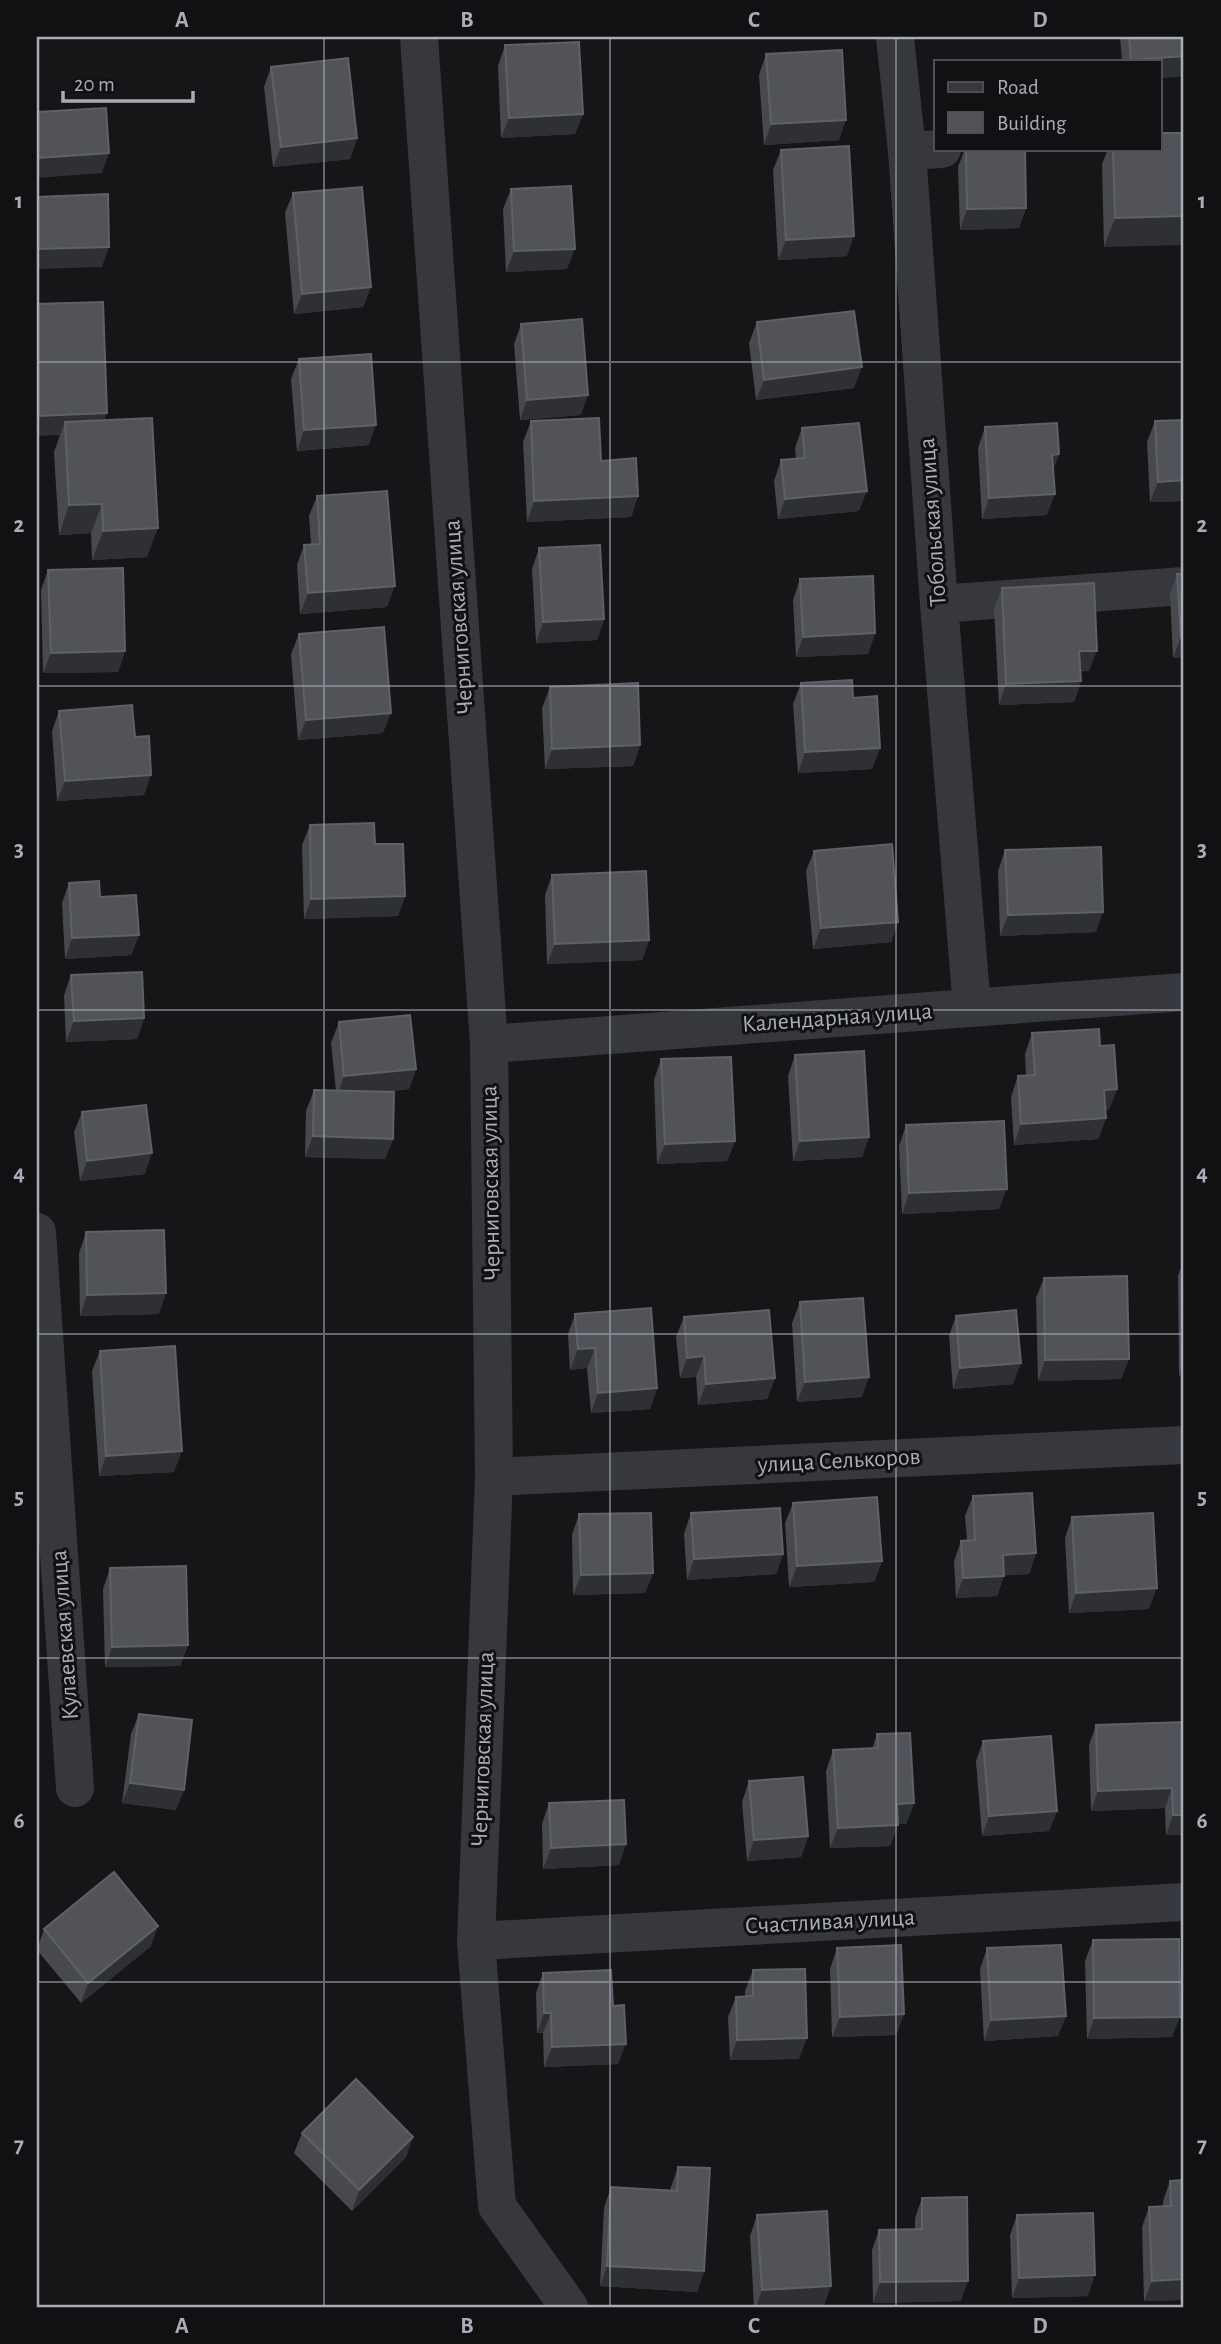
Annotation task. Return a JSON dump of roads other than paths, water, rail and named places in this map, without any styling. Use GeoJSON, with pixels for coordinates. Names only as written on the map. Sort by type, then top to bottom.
{"type":"FeatureCollection","features":[{"type":"Feature","properties":{"kind":"street","name":"Черниговская улица"},"geometry":{"type":"LineString","coordinates":[[419,37],[489,1044],[494,1477],[476,1941],[497,2206],[569,2307]]}},
{"type":"Feature","properties":{"kind":"street","name":"Тобольская улица"},"geometry":{"type":"LineString","coordinates":[[895,37],[924,150],[939,604],[972,1008]]}},
{"type":"Feature","properties":{"kind":"street"},"geometry":{"type":"LineString","coordinates":[[939,604],[1184,586]]}},
{"type":"Feature","properties":{"kind":"street","name":"Календарная улица"},"geometry":{"type":"LineString","coordinates":[[489,1044],[1184,992]]}},
{"type":"Feature","properties":{"kind":"street","name":"Кулаевская улица"},"geometry":{"type":"LineString","coordinates":[[37,1232],[75,1788]]}},
{"type":"Feature","properties":{"kind":"street","name":"улица Селькоров"},"geometry":{"type":"LineString","coordinates":[[494,1477],[1184,1445]]}},
{"type":"Feature","properties":{"kind":"street","name":"Счастливая улица"},"geometry":{"type":"LineString","coordinates":[[476,1941],[1184,1902]]}}]}
